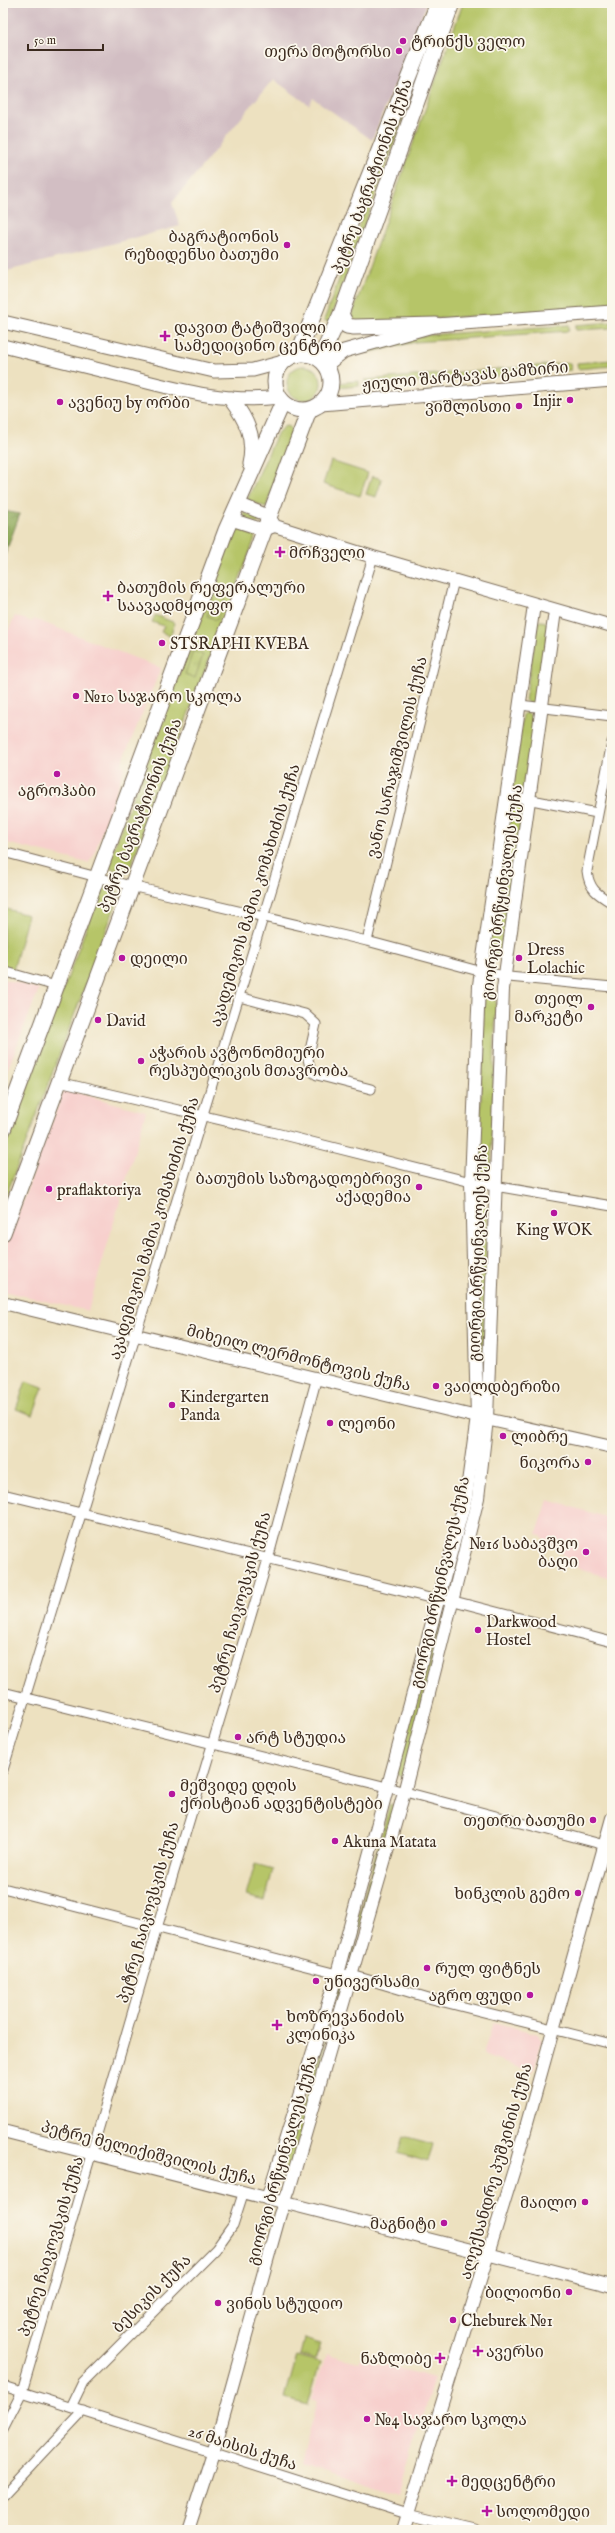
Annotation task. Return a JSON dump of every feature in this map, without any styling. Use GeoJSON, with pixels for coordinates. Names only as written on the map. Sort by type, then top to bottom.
{"type":"FeatureCollection","features":[{"type":"Feature","properties":{"kind":"main road","name":"პეტრე ბაგრატიონის ქუჩა"},"geometry":{"type":"LineString","coordinates":[[298,354],[438,3]]}},
{"type":"Feature","properties":{"kind":"main road","name":"პეტრე ბაგრატიონის ქუჩა"},"geometry":{"type":"LineString","coordinates":[[323,362],[452,3]]}},
{"type":"Feature","properties":{"kind":"main road"},"geometry":{"type":"LineString","coordinates":[[341,314],[348,326],[354,327],[436,325],[612,312]]}},
{"type":"Feature","properties":{"kind":"main road"},"geometry":{"type":"LineString","coordinates":[[3,322],[214,371],[253,370],[283,362],[298,354],[306,354],[323,362],[331,374],[332,385],[328,396],[315,407],[292,409],[281,400],[275,379],[283,362]]}},
{"type":"Feature","properties":{"kind":"main road"},"geometry":{"type":"LineString","coordinates":[[323,362],[344,350],[436,325]]}},
{"type":"Feature","properties":{"kind":"main road"},"geometry":{"type":"LineString","coordinates":[[3,346],[186,392],[231,399],[281,400]]}},
{"type":"Feature","properties":{"kind":"main road","name":"ჟიული შარტავას გამზირი"},"geometry":{"type":"LineString","coordinates":[[315,407],[612,380]]}},
{"type":"Feature","properties":{"kind":"main road"},"geometry":{"type":"LineString","coordinates":[[231,399],[248,425],[250,432],[252,445],[247,482]]}},
{"type":"Feature","properties":{"kind":"main road","name":"პეტრე ბაგრატიონის ქუჩა"},"geometry":{"type":"LineString","coordinates":[[3,1130],[95,876],[230,519],[281,400]]}},
{"type":"Feature","properties":{"kind":"main road","name":"პეტრე ბაგრატიონის ქუჩა"},"geometry":{"type":"LineString","coordinates":[[3,1233],[131,886],[315,407]]}},
{"type":"Feature","properties":{"kind":"street"},"geometry":{"type":"LineString","coordinates":[[237,503],[269,524]]}},
{"type":"Feature","properties":{"kind":"street"},"geometry":{"type":"LineString","coordinates":[[230,519],[269,524],[534,605],[612,626]]}},
{"type":"Feature","properties":{"kind":"street","name":"აკადემიკოს მამია კომახიძის ქუჩა"},"geometry":{"type":"LineString","coordinates":[[3,1770],[373,557]]}},
{"type":"Feature","properties":{"kind":"street","name":"ვანო სარაჯიშვილის ქუჩა"},"geometry":{"type":"LineString","coordinates":[[367,941],[454,580]]}},
{"type":"Feature","properties":{"kind":"street","name":"გიორგი ბრწყინვალეს ქუჩა"},"geometry":{"type":"LineString","coordinates":[[267,2199],[337,1974],[466,1497],[482,1418],[471,1182],[481,971],[534,605]]}},
{"type":"Feature","properties":{"kind":"street","name":"გიორგი ბრწყინვალეს ქუჩა"},"geometry":{"type":"LineString","coordinates":[[188,2530],[213,2453],[404,1793],[454,1601],[478,1498],[496,1187],[498,1080],[504,976],[531,800],[541,709],[555,611]]}},
{"type":"Feature","properties":{"kind":"street"},"geometry":{"type":"LineString","coordinates":[[520,705],[541,709],[612,716]]}},
{"type":"Feature","properties":{"kind":"street"},"geometry":{"type":"LineString","coordinates":[[612,742],[597,813],[587,871],[588,884],[594,892],[612,904]]}},
{"type":"Feature","properties":{"kind":"street"},"geometry":{"type":"LineString","coordinates":[[507,795],[597,813]]}},
{"type":"Feature","properties":{"kind":"street"},"geometry":{"type":"LineString","coordinates":[[3,852],[131,886],[263,918],[367,941],[481,971],[504,976],[612,987]]}},
{"type":"Feature","properties":{"kind":"street"},"geometry":{"type":"LineString","coordinates":[[3,971],[56,986]]}},
{"type":"Feature","properties":{"kind":"street"},"geometry":{"type":"LineString","coordinates":[[239,997],[305,1014],[316,1024],[308,1059],[311,1071],[317,1075],[372,1089]]}},
{"type":"Feature","properties":{"kind":"street"},"geometry":{"type":"LineString","coordinates":[[59,1082],[203,1115],[471,1182],[612,1206]]}},
{"type":"Feature","properties":{"kind":"street","name":"მიხეილ ლერმონტოვის ქუჩა"},"geometry":{"type":"LineString","coordinates":[[3,1303],[317,1377],[482,1418],[612,1447]]}},
{"type":"Feature","properties":{"kind":"street","name":"პეტრე ჩაიკოვსკის ქუჩა"},"geometry":{"type":"LineString","coordinates":[[3,2429],[22,2392],[157,1928],[214,1744],[268,1559],[317,1377]]}},
{"type":"Feature","properties":{"kind":"street"},"geometry":{"type":"LineString","coordinates":[[3,1494],[438,1600],[454,1601],[612,1642]]}},
{"type":"Feature","properties":{"kind":"street"},"geometry":{"type":"LineString","coordinates":[[3,1692],[388,1788],[608,1846]]}},
{"type":"Feature","properties":{"kind":"street","name":"ალექსანდრე პუშკინის ქუჩა"},"geometry":{"type":"LineString","coordinates":[[403,2530],[488,2254],[552,2031],[608,1846],[612,1818]]}},
{"type":"Feature","properties":{"kind":"street"},"geometry":{"type":"LineString","coordinates":[[3,1888],[337,1974],[352,1974],[432,1999],[552,2031],[612,2044]]}},
{"type":"Feature","properties":{"kind":"street","name":"პეტრე მელიქიშვილის ქუჩა"},"geometry":{"type":"LineString","coordinates":[[3,2131],[243,2194],[285,2203],[612,2286]]}},
{"type":"Feature","properties":{"kind":"street","name":"ბესიკის ქუჩა"},"geometry":{"type":"LineString","coordinates":[[71,2407],[82,2382],[216,2249],[233,2225],[243,2194]]}},
{"type":"Feature","properties":{"kind":"street","name":"26 მაისის ქუჩა"},"geometry":{"type":"LineString","coordinates":[[3,2386],[407,2514],[475,2530]]}},
{"type":"Feature","properties":{"kind":"street"},"geometry":{"type":"LineString","coordinates":[[3,2496],[83,2412]]}},
{"type":"Feature","properties":{"kind":"shaded area"},"geometry":{"type":"Polygon","coordinates":[[[3,3],[425,3],[425,8],[372,140],[313,98],[309,105],[273,79],[172,203],[180,226],[3,272],[3,3]]]}},
{"type":"Feature","properties":{"kind":"shaded area"},"geometry":{"type":"Polygon","coordinates":[[[15,616],[32,622],[34,619],[161,668],[121,765],[125,766],[93,857],[88,863],[3,842],[3,641],[15,616]]]}},
{"type":"Feature","properties":{"kind":"shaded area"},"geometry":{"type":"Polygon","coordinates":[[[3,979],[39,989],[3,1081],[3,979]]]}},
{"type":"Feature","properties":{"kind":"shaded area"},"geometry":{"type":"Polygon","coordinates":[[[64,1089],[146,1112],[88,1311],[3,1291],[3,1255],[64,1089]]]}},
{"type":"Feature","properties":{"kind":"shaded area","name":"№16 საბავშვო ბაღი"},"geometry":{"type":"Polygon","coordinates":[[[548,1500],[612,1519],[612,1578],[582,1570],[537,1533],[548,1500]]]}},
{"type":"Feature","properties":{"kind":"shaded area"},"geometry":{"type":"Polygon","coordinates":[[[493,2022],[538,2034],[542,2042],[533,2073],[483,2055],[493,2022]]]}},
{"type":"Feature","properties":{"kind":"shaded area","name":"№4 საჯარო სკოლა"},"geometry":{"type":"Polygon","coordinates":[[[326,2354],[358,2362],[362,2356],[367,2361],[369,2360],[434,2378],[399,2494],[300,2462],[317,2401],[312,2399],[326,2354]]]}},
{"type":"Feature","properties":{"kind":"green space"},"geometry":{"type":"Polygon","coordinates":[[[463,3],[612,3],[612,306],[361,324],[355,323],[351,318],[463,3]]]}},
{"type":"Feature","properties":{"kind":"green space"},"geometry":{"type":"Polygon","coordinates":[[[440,5],[444,5],[329,322],[324,320],[440,5]]]}},
{"type":"Feature","properties":{"kind":"green space"},"geometry":{"type":"Polygon","coordinates":[[[612,322],[612,328],[576,330],[576,325],[612,322]]]}},
{"type":"Feature","properties":{"kind":"green space"},"geometry":{"type":"Polygon","coordinates":[[[569,325],[569,331],[416,342],[367,353],[366,349],[428,335],[569,325]]]}},
{"type":"Feature","properties":{"kind":"green space"},"geometry":{"type":"Polygon","coordinates":[[[612,360],[612,366],[578,369],[577,363],[612,360]]]}},
{"type":"Feature","properties":{"kind":"green space"},"geometry":{"type":"Polygon","coordinates":[[[570,363],[571,370],[366,386],[365,380],[570,363]]]}},
{"type":"Feature","properties":{"kind":"green space"},"geometry":{"type":"Polygon","coordinates":[[[304,366],[310,367],[316,371],[320,377],[320,389],[316,395],[310,399],[304,400],[298,399],[292,395],[288,389],[287,383],[288,377],[292,371],[298,367],[304,366]]]}},
{"type":"Feature","properties":{"kind":"green space"},"geometry":{"type":"Polygon","coordinates":[[[359,381],[359,386],[335,388],[336,383],[359,381]]]}},
{"type":"Feature","properties":{"kind":"green space"},"geometry":{"type":"Polygon","coordinates":[[[285,426],[290,427],[292,433],[266,507],[247,500],[278,432],[285,426]]]}},
{"type":"Feature","properties":{"kind":"green space"},"geometry":{"type":"Polygon","coordinates":[[[331,461],[368,473],[360,496],[323,484],[331,461]]]}},
{"type":"Feature","properties":{"kind":"green space"},"geometry":{"type":"Polygon","coordinates":[[[372,476],[382,479],[376,497],[366,494],[372,476]]]}},
{"type":"Feature","properties":{"kind":"green space"},"geometry":{"type":"Polygon","coordinates":[[[3,511],[20,514],[3,560],[3,511]]]}},
{"type":"Feature","properties":{"kind":"green space"},"geometry":{"type":"Polygon","coordinates":[[[244,513],[260,517],[258,523],[243,518],[244,513]]]}},
{"type":"Feature","properties":{"kind":"green space"},"geometry":{"type":"Polygon","coordinates":[[[234,528],[253,532],[255,538],[130,868],[127,873],[110,868],[109,861],[234,528]]]}},
{"type":"Feature","properties":{"kind":"green space"},"geometry":{"type":"Polygon","coordinates":[[[215,593],[226,597],[217,620],[207,616],[215,593]]]}},
{"type":"Feature","properties":{"kind":"green space"},"geometry":{"type":"Polygon","coordinates":[[[155,615],[175,623],[170,636],[161,632],[164,626],[152,622],[155,615]]]}},
{"type":"Feature","properties":{"kind":"green space"},"geometry":{"type":"Polygon","coordinates":[[[538,622],[546,622],[548,628],[539,701],[529,704],[525,700],[538,622]]]}},
{"type":"Feature","properties":{"kind":"green space"},"geometry":{"type":"Polygon","coordinates":[[[193,651],[203,655],[195,678],[185,674],[193,651]]]}},
{"type":"Feature","properties":{"kind":"green space"},"geometry":{"type":"Polygon","coordinates":[[[527,713],[536,719],[526,787],[523,790],[515,790],[513,787],[523,714],[527,713]]]}},
{"type":"Feature","properties":{"kind":"green space"},"geometry":{"type":"Polygon","coordinates":[[[514,803],[521,804],[523,811],[501,954],[492,958],[487,954],[509,808],[514,803]]]}},
{"type":"Feature","properties":{"kind":"green space"},"geometry":{"type":"Polygon","coordinates":[[[105,887],[118,891],[118,899],[3,1204],[3,1151],[100,891],[105,887]]]}},
{"type":"Feature","properties":{"kind":"green space"},"geometry":{"type":"Polygon","coordinates":[[[3,908],[28,915],[12,974],[3,971],[3,908]]]}},
{"type":"Feature","properties":{"kind":"green space"},"geometry":{"type":"Polygon","coordinates":[[[484,994],[496,995],[491,1169],[486,1173],[479,1169],[484,994]]]}},
{"type":"Feature","properties":{"kind":"green space"},"geometry":{"type":"Polygon","coordinates":[[[480,1206],[487,1207],[483,1397],[481,1396],[480,1206]]]}},
{"type":"Feature","properties":{"kind":"green space"},"geometry":{"type":"Polygon","coordinates":[[[26,1381],[43,1387],[33,1415],[16,1409],[26,1381]]]}},
{"type":"Feature","properties":{"kind":"green space"},"geometry":{"type":"Polygon","coordinates":[[[440,1613],[445,1614],[403,1778],[395,1773],[440,1613]]]}},
{"type":"Feature","properties":{"kind":"green space"},"geometry":{"type":"Polygon","coordinates":[[[390,1804],[395,1806],[352,1958],[347,1957],[390,1804]]]}},
{"type":"Feature","properties":{"kind":"green space"},"geometry":{"type":"Polygon","coordinates":[[[255,1864],[273,1869],[265,1901],[246,1896],[255,1864]]]}},
{"type":"Feature","properties":{"kind":"green space"},"geometry":{"type":"Polygon","coordinates":[[[338,1985],[342,1985],[288,2180],[285,2182],[279,2180],[282,2164],[286,2160],[338,1997],[336,1993],[338,1985]]]}},
{"type":"Feature","properties":{"kind":"green space"},"geometry":{"type":"Polygon","coordinates":[[[403,2136],[433,2144],[428,2162],[398,2153],[403,2136]]]}},
{"type":"Feature","properties":{"kind":"green space"},"geometry":{"type":"Polygon","coordinates":[[[304,2339],[320,2344],[315,2359],[300,2355],[304,2339]]]}},
{"type":"Feature","properties":{"kind":"green space"},"geometry":{"type":"Polygon","coordinates":[[[297,2356],[320,2362],[308,2405],[285,2399],[297,2356]]]}},
{"type":"Feature","properties":{"kind":"place","name":"ტრინქს ველო"},"geometry":{"type":"Point","coordinates":[403,41]}},
{"type":"Feature","properties":{"kind":"place","name":"თერა მოტორსი"},"geometry":{"type":"Point","coordinates":[399,51]}},
{"type":"Feature","properties":{"kind":"place","name":"ბაგრატიონის რეზიდენსი ბათუმი"},"geometry":{"type":"Point","coordinates":[287,245]}},
{"type":"Feature","properties":{"kind":"place","name":"დავით ტატიშვილი სამედიცინო ცენტრი"},"geometry":{"type":"Point","coordinates":[165,336]}},
{"type":"Feature","properties":{"kind":"place","name":"Injir"},"geometry":{"type":"Point","coordinates":[570,400]}},
{"type":"Feature","properties":{"kind":"place","name":"ავენიუ by ორბი"},"geometry":{"type":"Point","coordinates":[60,402]}},
{"type":"Feature","properties":{"kind":"place","name":"ვიშლისთი"},"geometry":{"type":"Point","coordinates":[519,406]}},
{"type":"Feature","properties":{"kind":"place","name":"მრჩველი"},"geometry":{"type":"Point","coordinates":[280,552]}},
{"type":"Feature","properties":{"kind":"place","name":"ბათუმის რეფერალური საავადმყოფო"},"geometry":{"type":"Point","coordinates":[108,596]}},
{"type":"Feature","properties":{"kind":"place","name":"STSRAPHI KVEBA"},"geometry":{"type":"Point","coordinates":[162,643]}},
{"type":"Feature","properties":{"kind":"place","name":"№10 საჯარო სკოლა"},"geometry":{"type":"Point","coordinates":[76,696]}},
{"type":"Feature","properties":{"kind":"place","name":"აგროჰაბი"},"geometry":{"type":"Point","coordinates":[57,774]}},
{"type":"Feature","properties":{"kind":"place","name":"დეილი"},"geometry":{"type":"Point","coordinates":[122,958]}},
{"type":"Feature","properties":{"kind":"place","name":"Dress Lolachic"},"geometry":{"type":"Point","coordinates":[519,958]}},
{"type":"Feature","properties":{"kind":"place","name":"თეილ მარკეტი"},"geometry":{"type":"Point","coordinates":[591,1007]}},
{"type":"Feature","properties":{"kind":"place","name":"David"},"geometry":{"type":"Point","coordinates":[98,1020]}},
{"type":"Feature","properties":{"kind":"place","name":"აჭარის ავტონომიური რესპუბლიკის მთავრობა"},"geometry":{"type":"Point","coordinates":[141,1061]}},
{"type":"Feature","properties":{"kind":"place","name":"ბათუმის საზოგადოებრივი აქადემია"},"geometry":{"type":"Point","coordinates":[419,1187]}},
{"type":"Feature","properties":{"kind":"place","name":"praflaktoriya"},"geometry":{"type":"Point","coordinates":[49,1189]}},
{"type":"Feature","properties":{"kind":"place","name":"King WOK"},"geometry":{"type":"Point","coordinates":[554,1213]}},
{"type":"Feature","properties":{"kind":"place","name":"ვაილდბერიზი"},"geometry":{"type":"Point","coordinates":[436,1386]}},
{"type":"Feature","properties":{"kind":"place","name":"Kindergarten Panda"},"geometry":{"type":"Point","coordinates":[172,1405]}},
{"type":"Feature","properties":{"kind":"place","name":"ლეონი"},"geometry":{"type":"Point","coordinates":[330,1423]}},
{"type":"Feature","properties":{"kind":"place","name":"ლიბრე"},"geometry":{"type":"Point","coordinates":[503,1436]}},
{"type":"Feature","properties":{"kind":"place","name":"ნიკორა"},"geometry":{"type":"Point","coordinates":[588,1462]}},
{"type":"Feature","properties":{"kind":"place","name":"№16 საბავშვო ბაღი"},"geometry":{"type":"Point","coordinates":[586,1552]}},
{"type":"Feature","properties":{"kind":"place","name":"Darkwood Hostel"},"geometry":{"type":"Point","coordinates":[478,1630]}},
{"type":"Feature","properties":{"kind":"place","name":"არტ სტუდია"},"geometry":{"type":"Point","coordinates":[238,1737]}},
{"type":"Feature","properties":{"kind":"place","name":"მეშვიდე დღის ქრისტიან ადვენტისტები"},"geometry":{"type":"Point","coordinates":[172,1794]}},
{"type":"Feature","properties":{"kind":"place","name":"თეთრი ბათუმი"},"geometry":{"type":"Point","coordinates":[593,1820]}},
{"type":"Feature","properties":{"kind":"place","name":"Akuna Matata"},"geometry":{"type":"Point","coordinates":[335,1841]}},
{"type":"Feature","properties":{"kind":"place","name":"ხინკლის გემო"},"geometry":{"type":"Point","coordinates":[578,1893]}},
{"type":"Feature","properties":{"kind":"place","name":"რულ ფიტნეს"},"geometry":{"type":"Point","coordinates":[427,1968]}},
{"type":"Feature","properties":{"kind":"place","name":"უნივერსამი"},"geometry":{"type":"Point","coordinates":[316,1981]}},
{"type":"Feature","properties":{"kind":"place","name":"აგრო ფუდი"},"geometry":{"type":"Point","coordinates":[530,1995]}},
{"type":"Feature","properties":{"kind":"place","name":"ხოზრევანიძის კლინიკა"},"geometry":{"type":"Point","coordinates":[277,2025]}},
{"type":"Feature","properties":{"kind":"place","name":"მაილო"},"geometry":{"type":"Point","coordinates":[585,2202]}},
{"type":"Feature","properties":{"kind":"place","name":"მაგნიტი"},"geometry":{"type":"Point","coordinates":[444,2223]}},
{"type":"Feature","properties":{"kind":"place","name":"ბილიონი"},"geometry":{"type":"Point","coordinates":[569,2292]}},
{"type":"Feature","properties":{"kind":"place","name":"ვინის სტუდიო"},"geometry":{"type":"Point","coordinates":[218,2303]}},
{"type":"Feature","properties":{"kind":"place","name":"Cheburek №1"},"geometry":{"type":"Point","coordinates":[453,2320]}},
{"type":"Feature","properties":{"kind":"place","name":"ავერსი"},"geometry":{"type":"Point","coordinates":[478,2351]}},
{"type":"Feature","properties":{"kind":"place","name":"ნაზლიბე"},"geometry":{"type":"Point","coordinates":[440,2358]}},
{"type":"Feature","properties":{"kind":"place","name":"№4 საჯარო სკოლა"},"geometry":{"type":"Point","coordinates":[367,2419]}},
{"type":"Feature","properties":{"kind":"place","name":"მედცენტრი"},"geometry":{"type":"Point","coordinates":[452,2481]}},
{"type":"Feature","properties":{"kind":"place","name":"სოლომედი"},"geometry":{"type":"Point","coordinates":[487,2511]}}]}
